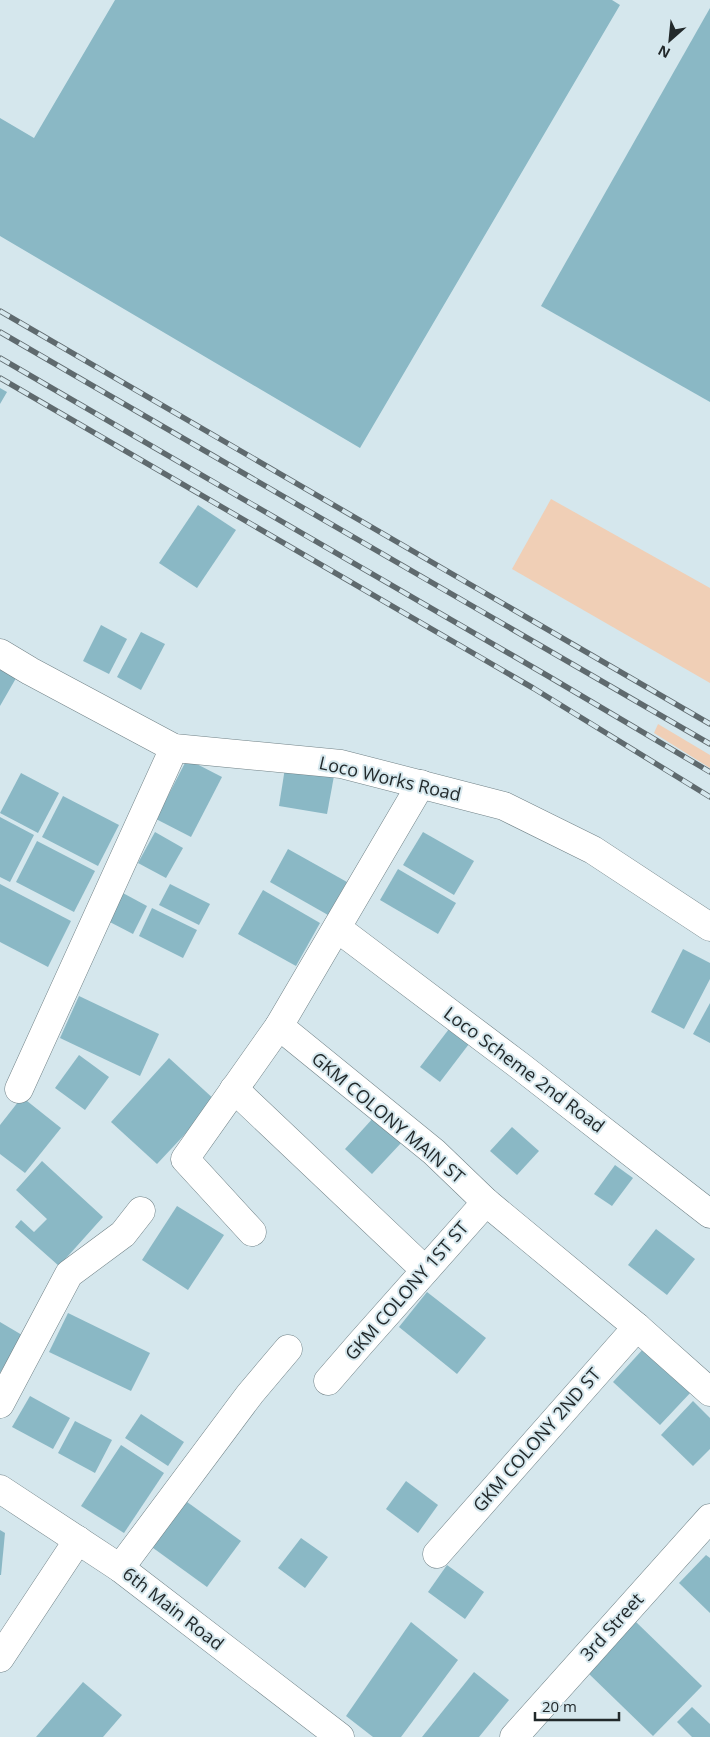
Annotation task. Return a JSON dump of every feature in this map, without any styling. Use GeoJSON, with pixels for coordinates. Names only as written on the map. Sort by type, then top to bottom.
{"type":"FeatureCollection","features":[{"type":"Feature","properties":{"kind":"street","name":"Loco Works Road"},"geometry":{"type":"LineString","coordinates":[[0,653],[174,748],[341,764],[504,806],[593,850],[710,927]]}},
{"type":"Feature","properties":{"kind":"street"},"geometry":{"type":"LineString","coordinates":[[19,1089],[174,748]]}},
{"type":"Feature","properties":{"kind":"street"},"geometry":{"type":"LineString","coordinates":[[252,1232],[185,1159],[279,1026],[420,784]]}},
{"type":"Feature","properties":{"kind":"street","name":"Loco Scheme 2nd Road"},"geometry":{"type":"LineString","coordinates":[[337,928],[520,1066],[710,1214]]}},
{"type":"Feature","properties":{"kind":"street","name":"GKM COLONY MAIN ST"},"geometry":{"type":"LineString","coordinates":[[279,1026],[434,1152],[486,1202],[637,1327],[710,1392]]}},
{"type":"Feature","properties":{"kind":"street"},"geometry":{"type":"LineString","coordinates":[[234,1089],[425,1270]]}},
{"type":"Feature","properties":{"kind":"street","name":"GKM COLONY 1ST ST"},"geometry":{"type":"LineString","coordinates":[[328,1382],[486,1202]]}},
{"type":"Feature","properties":{"kind":"street"},"geometry":{"type":"LineString","coordinates":[[0,1404],[69,1274],[122,1234],[141,1210]]}},
{"type":"Feature","properties":{"kind":"street","name":"GKM COLONY 2ND ST"},"geometry":{"type":"LineString","coordinates":[[438,1554],[637,1327]]}},
{"type":"Feature","properties":{"kind":"street"},"geometry":{"type":"LineString","coordinates":[[120,1568],[250,1394],[288,1349]]}},
{"type":"Feature","properties":{"kind":"street","name":"6th Main Road"},"geometry":{"type":"LineString","coordinates":[[0,1489],[120,1568],[340,1737]]}},
{"type":"Feature","properties":{"kind":"street","name":"3rd Street"},"geometry":{"type":"LineString","coordinates":[[514,1737],[710,1518]]}},
{"type":"Feature","properties":{"kind":"street"},"geometry":{"type":"LineString","coordinates":[[0,1658],[78,1540]]}},
{"type":"Feature","properties":{"kind":"shaded area"},"geometry":{"type":"Polygon","coordinates":[[[551,499],[710,588],[710,683],[512,569],[551,499]]]}},
{"type":"Feature","properties":{"kind":"shaded area"},"geometry":{"type":"Polygon","coordinates":[[[658,724],[710,755],[710,768],[654,733],[658,724]]]}},
{"type":"Feature","properties":{"kind":"building"},"geometry":{"type":"Polygon","coordinates":[[[115,0],[612,0],[620,5],[360,448],[0,236],[0,118],[34,138],[115,0]]]}},
{"type":"Feature","properties":{"kind":"building"},"geometry":{"type":"Polygon","coordinates":[[[710,8],[710,402],[541,306],[710,8]]]}},
{"type":"Feature","properties":{"kind":"building"},"geometry":{"type":"Polygon","coordinates":[[[0,388],[7,392],[0,404],[0,388]]]}},
{"type":"Feature","properties":{"kind":"building"},"geometry":{"type":"Polygon","coordinates":[[[198,505],[236,530],[197,588],[159,563],[198,505]]]}},
{"type":"Feature","properties":{"kind":"building"},"geometry":{"type":"Polygon","coordinates":[[[101,625],[127,639],[109,674],[83,661],[101,625]]]}},
{"type":"Feature","properties":{"kind":"building"},"geometry":{"type":"Polygon","coordinates":[[[141,632],[165,644],[141,690],[117,677],[141,632]]]}},
{"type":"Feature","properties":{"kind":"building"},"geometry":{"type":"Polygon","coordinates":[[[0,660],[19,673],[0,706],[0,660]]]}},
{"type":"Feature","properties":{"kind":"building"},"geometry":{"type":"Polygon","coordinates":[[[187,759],[222,777],[191,837],[156,819],[187,759]]]}},
{"type":"Feature","properties":{"kind":"building"},"geometry":{"type":"Polygon","coordinates":[[[285,768],[334,776],[327,814],[279,806],[285,768]]]}},
{"type":"Feature","properties":{"kind":"building"},"geometry":{"type":"Polygon","coordinates":[[[21,773],[59,793],[38,833],[0,813],[21,773]]]}},
{"type":"Feature","properties":{"kind":"building"},"geometry":{"type":"Polygon","coordinates":[[[63,796],[119,825],[98,866],[42,837],[63,796]]]}},
{"type":"Feature","properties":{"kind":"building"},"geometry":{"type":"Polygon","coordinates":[[[0,817],[34,835],[10,882],[0,877],[0,817]]]}},
{"type":"Feature","properties":{"kind":"building"},"geometry":{"type":"Polygon","coordinates":[[[155,832],[183,848],[166,878],[138,863],[155,832]]]}},
{"type":"Feature","properties":{"kind":"building"},"geometry":{"type":"Polygon","coordinates":[[[423,832],[474,861],[454,895],[403,865],[423,832]]]}},
{"type":"Feature","properties":{"kind":"building"},"geometry":{"type":"Polygon","coordinates":[[[37,841],[95,871],[74,912],[16,882],[37,841]]]}},
{"type":"Feature","properties":{"kind":"building"},"geometry":{"type":"Polygon","coordinates":[[[288,849],[347,882],[328,915],[270,882],[288,849]]]}},
{"type":"Feature","properties":{"kind":"building"},"geometry":{"type":"Polygon","coordinates":[[[398,869],[456,903],[438,934],[380,900],[398,869]]]}},
{"type":"Feature","properties":{"kind":"building"},"geometry":{"type":"Polygon","coordinates":[[[0,884],[71,921],[48,967],[0,942],[0,884]]]}},
{"type":"Feature","properties":{"kind":"building"},"geometry":{"type":"Polygon","coordinates":[[[170,884],[210,904],[199,925],[159,905],[170,884]]]}},
{"type":"Feature","properties":{"kind":"building"},"geometry":{"type":"Polygon","coordinates":[[[263,890],[320,923],[296,966],[238,934],[263,890]]]}},
{"type":"Feature","properties":{"kind":"building"},"geometry":{"type":"Polygon","coordinates":[[[121,892],[147,906],[133,934],[106,920],[121,892]]]}},
{"type":"Feature","properties":{"kind":"building"},"geometry":{"type":"Polygon","coordinates":[[[152,908],[197,930],[183,958],[139,936],[152,908]]]}},
{"type":"Feature","properties":{"kind":"building"},"geometry":{"type":"Polygon","coordinates":[[[683,949],[710,963],[710,979],[684,1029],[651,1012],[683,949]]]}},
{"type":"Feature","properties":{"kind":"building"},"geometry":{"type":"Polygon","coordinates":[[[79,996],[159,1034],[140,1076],[60,1038],[79,996]]]}},
{"type":"Feature","properties":{"kind":"building"},"geometry":{"type":"Polygon","coordinates":[[[710,1003],[710,1043],[693,1034],[710,1003]]]}},
{"type":"Feature","properties":{"kind":"building"},"geometry":{"type":"Polygon","coordinates":[[[452,1025],[472,1040],[440,1082],[420,1067],[452,1025]]]}},
{"type":"Feature","properties":{"kind":"building"},"geometry":{"type":"Polygon","coordinates":[[[79,1055],[109,1077],[85,1110],[55,1088],[79,1055]]]}},
{"type":"Feature","properties":{"kind":"building"},"geometry":{"type":"Polygon","coordinates":[[[169,1058],[216,1101],[157,1164],[111,1122],[169,1058]]]}},
{"type":"Feature","properties":{"kind":"building"},"geometry":{"type":"Polygon","coordinates":[[[22,1097],[61,1128],[25,1173],[0,1154],[0,1125],[22,1097]]]}},
{"type":"Feature","properties":{"kind":"building"},"geometry":{"type":"Polygon","coordinates":[[[374,1117],[402,1142],[372,1174],[345,1149],[374,1117]]]}},
{"type":"Feature","properties":{"kind":"building"},"geometry":{"type":"Polygon","coordinates":[[[512,1127],[539,1151],[517,1175],[490,1151],[512,1127]]]}},
{"type":"Feature","properties":{"kind":"building"},"geometry":{"type":"Polygon","coordinates":[[[42,1161],[103,1217],[59,1266],[15,1227],[21,1220],[34,1232],[47,1219],[16,1190],[42,1161]]]}},
{"type":"Feature","properties":{"kind":"building"},"geometry":{"type":"Polygon","coordinates":[[[615,1165],[633,1178],[612,1206],[594,1194],[615,1165]]]}},
{"type":"Feature","properties":{"kind":"building"},"geometry":{"type":"Polygon","coordinates":[[[177,1206],[224,1235],[188,1290],[142,1260],[177,1206]]]}},
{"type":"Feature","properties":{"kind":"building"},"geometry":{"type":"Polygon","coordinates":[[[656,1229],[695,1259],[667,1295],[628,1265],[656,1229]]]}},
{"type":"Feature","properties":{"kind":"building"},"geometry":{"type":"Polygon","coordinates":[[[427,1292],[486,1338],[457,1374],[399,1327],[427,1292]]]}},
{"type":"Feature","properties":{"kind":"building"},"geometry":{"type":"Polygon","coordinates":[[[68,1313],[150,1353],[131,1391],[49,1352],[68,1313]]]}},
{"type":"Feature","properties":{"kind":"building"},"geometry":{"type":"Polygon","coordinates":[[[0,1322],[22,1335],[0,1373],[0,1322]]]}},
{"type":"Feature","properties":{"kind":"building"},"geometry":{"type":"Polygon","coordinates":[[[644,1348],[692,1391],[660,1425],[613,1382],[644,1348]]]}},
{"type":"Feature","properties":{"kind":"building"},"geometry":{"type":"Polygon","coordinates":[[[30,1396],[70,1418],[53,1449],[12,1427],[30,1396]]]}},
{"type":"Feature","properties":{"kind":"building"},"geometry":{"type":"Polygon","coordinates":[[[693,1401],[710,1418],[710,1449],[693,1466],[661,1435],[693,1401]]]}},
{"type":"Feature","properties":{"kind":"building"},"geometry":{"type":"Polygon","coordinates":[[[141,1414],[184,1442],[168,1466],[125,1438],[141,1414]]]}},
{"type":"Feature","properties":{"kind":"building"},"geometry":{"type":"Polygon","coordinates":[[[75,1421],[112,1440],[95,1473],[58,1453],[75,1421]]]}},
{"type":"Feature","properties":{"kind":"building"},"geometry":{"type":"Polygon","coordinates":[[[121,1445],[164,1473],[124,1533],[81,1506],[121,1445]]]}},
{"type":"Feature","properties":{"kind":"building"},"geometry":{"type":"Polygon","coordinates":[[[406,1481],[438,1505],[418,1533],[386,1509],[406,1481]]]}},
{"type":"Feature","properties":{"kind":"building"},"geometry":{"type":"Polygon","coordinates":[[[183,1499],[241,1541],[207,1587],[149,1545],[183,1499]]]}},
{"type":"Feature","properties":{"kind":"building"},"geometry":{"type":"Polygon","coordinates":[[[0,1530],[5,1533],[1,1575],[0,1575],[0,1530]]]}},
{"type":"Feature","properties":{"kind":"building"},"geometry":{"type":"Polygon","coordinates":[[[301,1538],[328,1557],[305,1588],[278,1568],[301,1538]]]}},
{"type":"Feature","properties":{"kind":"building"},"geometry":{"type":"Polygon","coordinates":[[[706,1555],[710,1558],[710,1613],[679,1583],[706,1555]]]}},
{"type":"Feature","properties":{"kind":"building"},"geometry":{"type":"Polygon","coordinates":[[[447,1565],[484,1592],[465,1619],[428,1592],[447,1565]]]}},
{"type":"Feature","properties":{"kind":"building"},"geometry":{"type":"Polygon","coordinates":[[[411,1622],[458,1660],[401,1737],[373,1737],[346,1716],[411,1622]]]}},
{"type":"Feature","properties":{"kind":"building"},"geometry":{"type":"Polygon","coordinates":[[[636,1622],[702,1686],[653,1736],[587,1672],[636,1622]]]}},
{"type":"Feature","properties":{"kind":"building"},"geometry":{"type":"Polygon","coordinates":[[[474,1672],[509,1700],[479,1737],[422,1737],[474,1672]]]}},
{"type":"Feature","properties":{"kind":"building"},"geometry":{"type":"Polygon","coordinates":[[[83,1682],[122,1715],[103,1737],[36,1737],[83,1682]]]}},
{"type":"Feature","properties":{"kind":"building"},"geometry":{"type":"Polygon","coordinates":[[[692,1707],[710,1724],[710,1737],[692,1737],[677,1722],[692,1707]]]}},
{"type":"Feature","properties":{"kind":"railway"},"geometry":{"type":"LineString","coordinates":[[0,311],[710,724]]}},
{"type":"Feature","properties":{"kind":"railway"},"geometry":{"type":"LineString","coordinates":[[0,332],[710,744]]}},
{"type":"Feature","properties":{"kind":"railway"},"geometry":{"type":"LineString","coordinates":[[0,358],[710,772]]}},
{"type":"Feature","properties":{"kind":"railway"},"geometry":{"type":"LineString","coordinates":[[0,378],[533,688],[710,797]]}}]}
